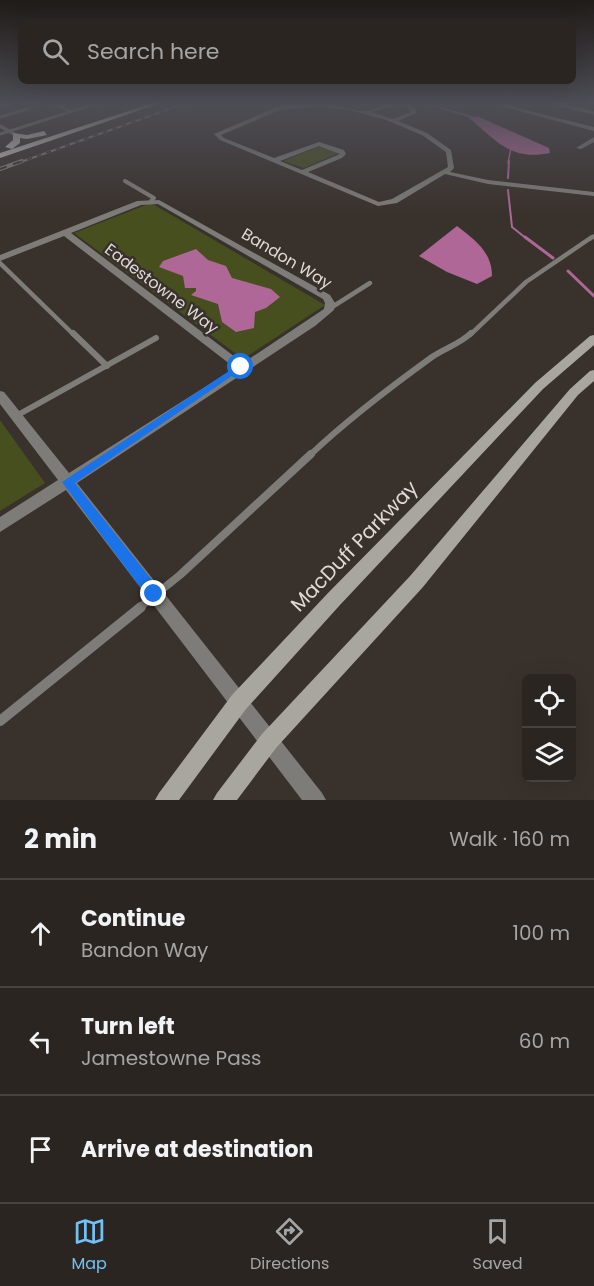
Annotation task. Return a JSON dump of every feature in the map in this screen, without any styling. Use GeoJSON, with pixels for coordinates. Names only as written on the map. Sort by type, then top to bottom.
{"type":"FeatureCollection","features":[{"type":"Feature","properties":{"kind":"main road"},"geometry":{"type":"LineString","coordinates":[[9,147],[17,141],[16,139]]}},
{"type":"Feature","properties":{"kind":"main road"},"geometry":{"type":"LineString","coordinates":[[0,150],[32,139]]}},
{"type":"Feature","properties":{"kind":"main road"},"geometry":{"type":"LineString","coordinates":[[0,156],[50,139]]}},
{"type":"Feature","properties":{"kind":"street"},"geometry":{"type":"LineString","coordinates":[[223,139],[378,204],[394,201],[447,173],[452,161],[444,145],[434,139]]}},
{"type":"Feature","properties":{"kind":"street"},"geometry":{"type":"LineString","coordinates":[[579,148],[593,139]]}},
{"type":"Feature","properties":{"kind":"street"},"geometry":{"type":"LineString","coordinates":[[273,161],[319,144],[342,151],[343,154],[340,157],[301,173]]}},
{"type":"Feature","properties":{"kind":"street"},"geometry":{"type":"LineString","coordinates":[[447,173],[488,182],[594,194]]}},
{"type":"Feature","properties":{"kind":"street"},"geometry":{"type":"LineString","coordinates":[[0,258],[151,201]]}},
{"type":"Feature","properties":{"kind":"street","name":"Bandon Way"},"geometry":{"type":"LineString","coordinates":[[0,525],[329,310],[330,303],[327,297],[166,204],[151,201]]}},
{"type":"Feature","properties":{"kind":"street","name":"Eadestowne Way"},"geometry":{"type":"LineString","coordinates":[[64,232],[241,367]]}},
{"type":"Feature","properties":{"kind":"street","name":"MacDuff Parkway"},"geometry":{"type":"LineString","coordinates":[[166,800],[239,702],[334,599],[517,409],[594,339]]}},
{"type":"Feature","properties":{"kind":"street"},"geometry":{"type":"LineString","coordinates":[[224,800],[269,741],[417,581],[574,392],[594,374]]}},
{"type":"Feature","properties":{"kind":"street"},"geometry":{"type":"LineString","coordinates":[[0,395],[315,800]]}},
{"type":"Feature","properties":{"kind":"lane"},"geometry":{"type":"LineString","coordinates":[[125,180],[154,198],[151,201]]}},
{"type":"Feature","properties":{"kind":"lane"},"geometry":{"type":"LineString","coordinates":[[0,721],[180,575],[353,415],[439,352],[464,340],[526,282],[594,236]]}},
{"type":"Feature","properties":{"kind":"lane"},"geometry":{"type":"LineString","coordinates":[[0,263],[107,366]]}},
{"type":"Feature","properties":{"kind":"lane"},"geometry":{"type":"LineString","coordinates":[[329,310],[370,283]]}},
{"type":"Feature","properties":{"kind":"lane"},"geometry":{"type":"LineString","coordinates":[[16,416],[156,338]]}},
{"type":"Feature","properties":{"kind":"green space"},"geometry":{"type":"Polygon","coordinates":[[[320,146],[338,153],[304,168],[283,161],[320,146]]]}},
{"type":"Feature","properties":{"kind":"green space"},"geometry":{"type":"Polygon","coordinates":[[[151,203],[325,305],[243,359],[74,233],[151,203]]]}},
{"type":"Feature","properties":{"kind":"green space"},"geometry":{"type":"Polygon","coordinates":[[[0,420],[45,483],[0,511],[0,420]]]}},
{"type":"Feature","properties":{"kind":"shaded area"},"geometry":{"type":"Polygon","coordinates":[[[494,139],[530,139],[549,148],[550,153],[536,155],[514,152],[494,139]]]}},
{"type":"Feature","properties":{"kind":"shaded area"},"geometry":{"type":"Polygon","coordinates":[[[457,226],[481,247],[489,260],[492,276],[477,284],[447,272],[419,256],[457,226]]]}},
{"type":"Feature","properties":{"kind":"shaded area"},"geometry":{"type":"Polygon","coordinates":[[[196,249],[208,260],[226,266],[232,278],[271,289],[280,297],[266,308],[255,312],[254,328],[236,332],[222,322],[218,304],[191,295],[196,288],[185,288],[183,276],[159,267],[163,261],[196,249]]]}},
{"type":"Feature","properties":{"kind":"waterway"},"geometry":{"type":"LineString","coordinates":[[508,163],[511,148]]}},
{"type":"Feature","properties":{"kind":"waterway"},"geometry":{"type":"LineString","coordinates":[[508,178],[509,161]]}},
{"type":"Feature","properties":{"kind":"waterway"},"geometry":{"type":"LineString","coordinates":[[508,190],[512,227],[527,239]]}},
{"type":"Feature","properties":{"kind":"waterway"},"geometry":{"type":"LineString","coordinates":[[525,237],[553,258]]}},
{"type":"Feature","properties":{"kind":"waterway"},"geometry":{"type":"LineString","coordinates":[[568,271],[594,296]]}},
{"type":"Feature","properties":{"kind":"railway"},"geometry":{"type":"LineString","coordinates":[[18,163],[84,139]]}},
{"type":"Feature","properties":{"kind":"railway"},"geometry":{"type":"LineString","coordinates":[[0,169],[22,161]]}},
{"type":"Feature","properties":{"kind":"route"},"geometry":{"type":"LineString","coordinates":[[154,594],[68,482],[241,367]]}}]}
